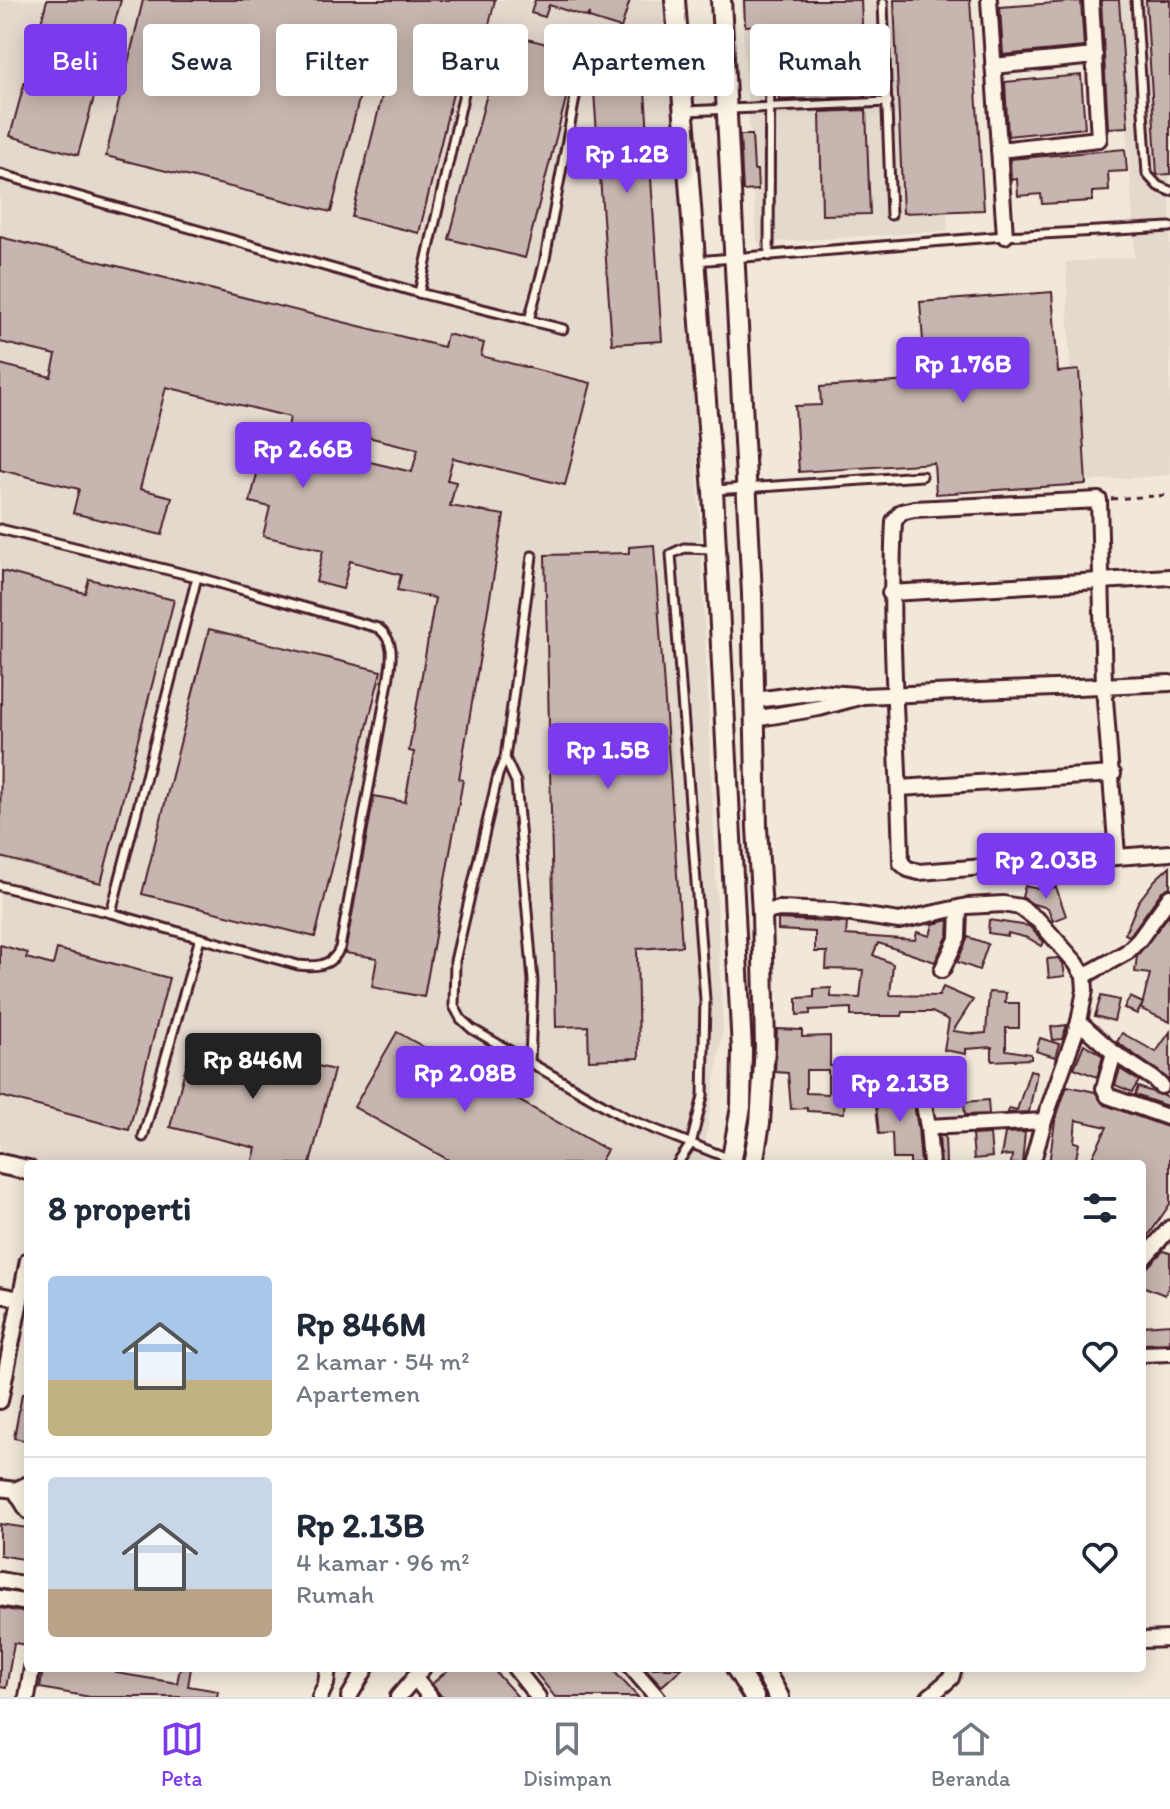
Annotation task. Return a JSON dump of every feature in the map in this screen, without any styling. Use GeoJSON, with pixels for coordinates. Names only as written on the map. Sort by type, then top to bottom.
{"type":"FeatureCollection","features":[{"type":"Feature","properties":{"kind":"street"},"geometry":{"type":"LineString","coordinates":[[675,0],[713,491],[731,828],[742,1065],[735,1160]]}},
{"type":"Feature","properties":{"kind":"street"},"geometry":{"type":"LineString","coordinates":[[721,0],[746,488],[762,913],[765,1047],[760,1123],[754,1160]]}},
{"type":"Feature","properties":{"kind":"street"},"geometry":{"type":"LineString","coordinates":[[989,0],[1005,236]]}},
{"type":"Feature","properties":{"kind":"street"},"geometry":{"type":"LineString","coordinates":[[999,150],[1099,139],[1091,0]]}},
{"type":"Feature","properties":{"kind":"street"},"geometry":{"type":"LineString","coordinates":[[993,66],[1095,56]]}},
{"type":"Feature","properties":{"kind":"street"},"geometry":{"type":"LineString","coordinates":[[1117,855],[1104,686],[1099,500],[901,512],[894,521],[890,593],[901,863],[919,872],[1170,853]]}},
{"type":"Feature","properties":{"kind":"street"},"geometry":{"type":"LineString","coordinates":[[890,593],[1170,577]]}},
{"type":"Feature","properties":{"kind":"street"},"geometry":{"type":"LineString","coordinates":[[755,709],[817,692],[863,696],[1170,683]]}},
{"type":"Feature","properties":{"kind":"street"},"geometry":{"type":"LineString","coordinates":[[900,788],[1113,774]]}},
{"type":"Feature","properties":{"kind":"street"},"geometry":{"type":"LineString","coordinates":[[731,828],[757,827]]}},
{"type":"Feature","properties":{"kind":"street"},"geometry":{"type":"LineString","coordinates":[[1084,976],[1127,952],[1170,897]]}},
{"type":"Feature","properties":{"kind":"street"},"geometry":{"type":"LineString","coordinates":[[762,913],[779,909],[832,911],[899,921],[985,904],[1020,907],[1047,929],[1084,976],[1085,990],[1079,1022],[1033,1160]]}},
{"type":"Feature","properties":{"kind":"street"},"geometry":{"type":"LineString","coordinates":[[942,970],[958,937],[959,909]]}},
{"type":"Feature","properties":{"kind":"street"},"geometry":{"type":"LineString","coordinates":[[1079,1022],[1114,1053],[1161,1086]]}},
{"type":"Feature","properties":{"kind":"street"},"geometry":{"type":"LineString","coordinates":[[1114,1053],[1105,1093],[1170,1118]]}},
{"type":"Feature","properties":{"kind":"street"},"geometry":{"type":"LineString","coordinates":[[921,1088],[931,1160]]}},
{"type":"Feature","properties":{"kind":"street"},"geometry":{"type":"LineString","coordinates":[[928,1127],[1044,1121]]}},
{"type":"Feature","properties":{"kind":"street"},"geometry":{"type":"LineString","coordinates":[[0,1164],[24,1169]]}},
{"type":"Feature","properties":{"kind":"street"},"geometry":{"type":"LineString","coordinates":[[1146,1256],[1169,1233]]}},
{"type":"Feature","properties":{"kind":"street"},"geometry":{"type":"LineString","coordinates":[[0,1401],[21,1328],[20,1299],[24,1280]]}},
{"type":"Feature","properties":{"kind":"street"},"geometry":{"type":"LineString","coordinates":[[0,1295],[20,1299]]}},
{"type":"Feature","properties":{"kind":"street"},"geometry":{"type":"LineString","coordinates":[[1146,1354],[1170,1353]]}},
{"type":"Feature","properties":{"kind":"street"},"geometry":{"type":"LineString","coordinates":[[0,1580],[24,1584]]}},
{"type":"Feature","properties":{"kind":"street"},"geometry":{"type":"LineString","coordinates":[[0,1598],[24,1602]]}},
{"type":"Feature","properties":{"kind":"street"},"geometry":{"type":"LineString","coordinates":[[1146,1640],[1170,1639]]}},
{"type":"Feature","properties":{"kind":"street"},"geometry":{"type":"LineString","coordinates":[[27,1697],[31,1672]]}},
{"type":"Feature","properties":{"kind":"street"},"geometry":{"type":"LineString","coordinates":[[320,1697],[328,1672]]}},
{"type":"Feature","properties":{"kind":"street"},"geometry":{"type":"LineString","coordinates":[[349,1697],[364,1672]]}},
{"type":"Feature","properties":{"kind":"street"},"geometry":{"type":"LineString","coordinates":[[518,1672],[538,1697]]}},
{"type":"Feature","properties":{"kind":"street"},"geometry":{"type":"LineString","coordinates":[[635,1672],[657,1697]]}},
{"type":"Feature","properties":{"kind":"street"},"geometry":{"type":"LineString","coordinates":[[738,1672],[754,1697]]}},
{"type":"Feature","properties":{"kind":"street"},"geometry":{"type":"LineString","coordinates":[[765,1672],[779,1697]]}},
{"type":"Feature","properties":{"kind":"street"},"geometry":{"type":"LineString","coordinates":[[929,1697],[951,1678],[953,1672]]}},
{"type":"Feature","properties":{"kind":"street"},"geometry":{"type":"LineString","coordinates":[[398,1697],[418,1673],[430,1697]]}},
{"type":"Feature","properties":{"kind":"lane"},"geometry":{"type":"LineString","coordinates":[[1136,0],[1147,174],[1158,186],[1170,191]]}},
{"type":"Feature","properties":{"kind":"lane"},"geometry":{"type":"LineString","coordinates":[[883,3],[891,215]]}},
{"type":"Feature","properties":{"kind":"lane"},"geometry":{"type":"LineString","coordinates":[[419,293],[463,96]]}},
{"type":"Feature","properties":{"kind":"lane"},"geometry":{"type":"LineString","coordinates":[[529,320],[544,264],[575,96]]}},
{"type":"Feature","properties":{"kind":"lane"},"geometry":{"type":"LineString","coordinates":[[769,256],[771,96]]}},
{"type":"Feature","properties":{"kind":"lane"},"geometry":{"type":"LineString","coordinates":[[684,111],[888,102]]}},
{"type":"Feature","properties":{"kind":"lane"},"geometry":{"type":"LineString","coordinates":[[0,174],[419,293],[563,329]]}},
{"type":"Feature","properties":{"kind":"lane"},"geometry":{"type":"LineString","coordinates":[[694,261],[1005,236],[1170,227]]}},
{"type":"Feature","properties":{"kind":"lane"},"geometry":{"type":"LineString","coordinates":[[713,491],[922,476]]}},
{"type":"Feature","properties":{"kind":"lane"},"geometry":{"type":"LineString","coordinates":[[0,529],[197,577],[378,628],[392,646],[337,956],[316,967],[298,965],[0,886]]}},
{"type":"Feature","properties":{"kind":"lane"},"geometry":{"type":"LineString","coordinates":[[680,1160],[691,1144],[703,1096],[705,1000],[671,554],[684,548],[716,549]]}},
{"type":"Feature","properties":{"kind":"lane"},"geometry":{"type":"LineString","coordinates":[[532,556],[505,758],[498,775],[455,961],[454,1006],[461,1019],[472,1029],[626,1118],[728,1160]]}},
{"type":"Feature","properties":{"kind":"lane"},"geometry":{"type":"LineString","coordinates":[[111,913],[197,577]]}},
{"type":"Feature","properties":{"kind":"lane"},"geometry":{"type":"LineString","coordinates":[[505,758],[516,782],[533,981],[530,1062]]}},
{"type":"Feature","properties":{"kind":"lane"},"geometry":{"type":"LineString","coordinates":[[143,1137],[200,938]]}},
{"type":"Feature","properties":{"kind":"path"},"geometry":{"type":"LineString","coordinates":[[1099,500],[1170,495]]}},
{"type":"Feature","properties":{"kind":"shaded area"},"geometry":{"type":"Polygon","coordinates":[[[0,0],[676,0],[677,24],[544,24],[544,96],[680,96],[723,1029],[703,1160],[32,1160],[0,1153],[0,0]]]}},
{"type":"Feature","properties":{"kind":"shaded area"},"geometry":{"type":"Polygon","coordinates":[[[741,0],[936,0],[948,231],[757,243],[741,0]]]}},
{"type":"Feature","properties":{"kind":"shaded area"},"geometry":{"type":"Polygon","coordinates":[[[1119,0],[1170,0],[1170,475],[1075,482],[1066,262],[1135,257],[1119,0]]]}},
{"type":"Feature","properties":{"kind":"building"},"geometry":{"type":"Polygon","coordinates":[[[47,0],[121,0],[114,24],[40,24],[47,0]]]}},
{"type":"Feature","properties":{"kind":"building"},"geometry":{"type":"Polygon","coordinates":[[[143,0],[495,0],[489,24],[413,24],[413,96],[452,96],[419,233],[352,217],[382,96],[397,96],[397,24],[276,24],[276,96],[360,96],[331,212],[106,156],[120,96],[127,96],[127,67],[143,0]]]}},
{"type":"Feature","properties":{"kind":"building"},"geometry":{"type":"Polygon","coordinates":[[[535,0],[630,0],[622,24],[608,24],[589,18],[589,13],[587,17],[549,5],[545,17],[531,13],[535,0]]]}},
{"type":"Feature","properties":{"kind":"building"},"geometry":{"type":"Polygon","coordinates":[[[744,0],[861,0],[862,24],[745,26],[744,0]]]}},
{"type":"Feature","properties":{"kind":"building"},"geometry":{"type":"Polygon","coordinates":[[[894,0],[970,0],[984,210],[903,213],[894,0]]]}},
{"type":"Feature","properties":{"kind":"building"},"geometry":{"type":"Polygon","coordinates":[[[1101,0],[1119,0],[1128,127],[1108,128],[1101,0]]]}},
{"type":"Feature","properties":{"kind":"building"},"geometry":{"type":"Polygon","coordinates":[[[1146,0],[1170,0],[1170,174],[1157,175],[1146,0]]]}},
{"type":"Feature","properties":{"kind":"building"},"geometry":{"type":"Polygon","coordinates":[[[1081,1],[1084,47],[1003,55],[1000,7],[1081,1]]]}},
{"type":"Feature","properties":{"kind":"building"},"geometry":{"type":"Polygon","coordinates":[[[528,39],[544,43],[544,96],[567,96],[525,258],[449,239],[486,96],[528,96],[528,39]]]}},
{"type":"Feature","properties":{"kind":"building"},"geometry":{"type":"Polygon","coordinates":[[[1081,75],[1085,128],[1008,136],[1005,82],[1081,75]]]}},
{"type":"Feature","properties":{"kind":"building"},"geometry":{"type":"Polygon","coordinates":[[[24,85],[24,96],[94,96],[78,155],[10,136],[24,85]]]}},
{"type":"Feature","properties":{"kind":"building"},"geometry":{"type":"Polygon","coordinates":[[[594,96],[645,96],[662,341],[612,344],[594,96]]]}},
{"type":"Feature","properties":{"kind":"building"},"geometry":{"type":"Polygon","coordinates":[[[779,96],[865,97],[779,100],[779,96]]]}},
{"type":"Feature","properties":{"kind":"building"},"geometry":{"type":"Polygon","coordinates":[[[866,110],[870,214],[822,215],[820,112],[866,110]]]}},
{"type":"Feature","properties":{"kind":"building"},"geometry":{"type":"Polygon","coordinates":[[[740,135],[752,135],[758,190],[743,191],[740,135]]]}},
{"type":"Feature","properties":{"kind":"building"},"geometry":{"type":"Polygon","coordinates":[[[1125,149],[1127,171],[1108,172],[1109,191],[1092,192],[1092,201],[1042,204],[1041,194],[1018,196],[1017,179],[1011,180],[1010,159],[1125,149]]]}},
{"type":"Feature","properties":{"kind":"building"},"geometry":{"type":"Polygon","coordinates":[[[0,237],[444,347],[447,334],[484,343],[481,356],[591,383],[565,485],[453,458],[447,480],[456,482],[450,506],[504,515],[459,779],[463,780],[424,997],[372,987],[377,958],[345,953],[374,796],[405,802],[414,752],[409,751],[435,598],[397,590],[401,575],[350,561],[343,589],[316,582],[323,550],[263,536],[270,507],[250,502],[262,454],[282,458],[290,417],[166,387],[140,489],[172,497],[162,535],[73,513],[79,489],[0,470],[0,364],[51,377],[56,355],[0,342],[0,237]],[[334,429],[328,452],[412,472],[418,449],[334,429]]]}},
{"type":"Feature","properties":{"kind":"building"},"geometry":{"type":"Polygon","coordinates":[[[1052,292],[1058,372],[1079,370],[1086,484],[936,494],[934,463],[799,472],[795,406],[821,405],[820,387],[926,380],[920,302],[1052,292]]]}},
{"type":"Feature","properties":{"kind":"building"},"geometry":{"type":"Polygon","coordinates":[[[654,545],[682,946],[637,949],[639,1058],[589,1060],[588,1026],[556,1027],[545,555],[629,553],[629,547],[654,545]]]}},
{"type":"Feature","properties":{"kind":"building"},"geometry":{"type":"Polygon","coordinates":[[[2,571],[85,593],[89,579],[174,600],[101,883],[0,857],[2,571]]]}},
{"type":"Feature","properties":{"kind":"building"},"geometry":{"type":"Polygon","coordinates":[[[209,629],[381,671],[315,937],[142,894],[209,629]]]}},
{"type":"Feature","properties":{"kind":"building"},"geometry":{"type":"Polygon","coordinates":[[[1170,866],[1170,887],[1162,891],[1131,934],[1125,934],[1138,902],[1170,866]]]}},
{"type":"Feature","properties":{"kind":"building"},"geometry":{"type":"Polygon","coordinates":[[[1025,886],[1043,890],[1056,887],[1066,916],[1053,921],[1048,908],[1022,897],[1025,886]]]}},
{"type":"Feature","properties":{"kind":"building"},"geometry":{"type":"Polygon","coordinates":[[[1170,914],[1170,1022],[1141,1009],[1150,974],[1135,972],[1137,956],[1170,914]]]}},
{"type":"Feature","properties":{"kind":"building"},"geometry":{"type":"Polygon","coordinates":[[[778,919],[847,923],[846,935],[915,940],[917,932],[930,936],[933,924],[949,920],[948,935],[935,962],[878,943],[873,955],[893,964],[890,995],[939,996],[943,987],[973,1000],[953,1031],[975,1034],[986,1033],[989,992],[1006,993],[1005,1003],[1019,1003],[1019,1028],[1006,1028],[1006,1050],[1031,1054],[1031,1059],[992,1061],[992,1047],[966,1049],[966,1054],[944,1050],[949,1020],[932,1012],[903,1012],[902,1016],[851,1016],[851,1008],[810,1010],[810,1014],[797,1015],[797,998],[814,997],[814,989],[831,988],[831,997],[860,998],[863,970],[826,969],[827,952],[815,952],[815,932],[778,930],[778,919]]]}},
{"type":"Feature","properties":{"kind":"building"},"geometry":{"type":"Polygon","coordinates":[[[989,920],[1029,926],[1044,942],[1042,946],[1028,938],[1008,933],[1008,936],[988,933],[989,920]]]}},
{"type":"Feature","properties":{"kind":"building"},"geometry":{"type":"Polygon","coordinates":[[[968,937],[988,944],[979,970],[957,962],[968,937]]]}},
{"type":"Feature","properties":{"kind":"building"},"geometry":{"type":"Polygon","coordinates":[[[0,945],[28,953],[26,958],[53,965],[57,949],[169,978],[129,1130],[0,1096],[0,945]]]}},
{"type":"Feature","properties":{"kind":"building"},"geometry":{"type":"Polygon","coordinates":[[[1058,958],[1063,963],[1065,976],[1049,978],[1047,959],[1058,958]]]}},
{"type":"Feature","properties":{"kind":"building"},"geometry":{"type":"Polygon","coordinates":[[[1101,996],[1119,1000],[1114,1021],[1095,1016],[1101,996]]]}},
{"type":"Feature","properties":{"kind":"building"},"geometry":{"type":"Polygon","coordinates":[[[1130,997],[1143,1003],[1137,1014],[1124,1008],[1130,997]]]}},
{"type":"Feature","properties":{"kind":"building"},"geometry":{"type":"Polygon","coordinates":[[[1067,1025],[1062,1039],[1053,1040],[1051,1027],[1067,1025]]]}},
{"type":"Feature","properties":{"kind":"building"},"geometry":{"type":"Polygon","coordinates":[[[777,1029],[802,1030],[802,1037],[830,1036],[830,1066],[846,1066],[844,1113],[791,1109],[788,1073],[775,1072],[777,1029]],[[806,1070],[806,1093],[828,1094],[828,1070],[806,1070]]]}},
{"type":"Feature","properties":{"kind":"building"},"geometry":{"type":"Polygon","coordinates":[[[397,1032],[607,1150],[601,1160],[449,1160],[354,1107],[397,1032]]]}},
{"type":"Feature","properties":{"kind":"building"},"geometry":{"type":"Polygon","coordinates":[[[1170,1032],[1170,1080],[1117,1042],[1122,1033],[1156,1052],[1170,1032]]]}},
{"type":"Feature","properties":{"kind":"building"},"geometry":{"type":"Polygon","coordinates":[[[194,1035],[334,1070],[311,1160],[253,1160],[256,1148],[170,1127],[194,1035]]]}},
{"type":"Feature","properties":{"kind":"building"},"geometry":{"type":"Polygon","coordinates":[[[1040,1038],[1059,1044],[1055,1057],[1036,1051],[1040,1038]]]}},
{"type":"Feature","properties":{"kind":"building"},"geometry":{"type":"Polygon","coordinates":[[[1084,1044],[1103,1056],[1097,1077],[1074,1068],[1084,1044]]]}},
{"type":"Feature","properties":{"kind":"building"},"geometry":{"type":"Polygon","coordinates":[[[1120,1069],[1139,1081],[1132,1092],[1115,1085],[1120,1069]]]}},
{"type":"Feature","properties":{"kind":"building"},"geometry":{"type":"Polygon","coordinates":[[[1030,1070],[1037,1072],[1029,1112],[1008,1113],[1009,1108],[1017,1110],[1030,1070]]]}},
{"type":"Feature","properties":{"kind":"building"},"geometry":{"type":"Polygon","coordinates":[[[911,1086],[921,1160],[893,1159],[892,1133],[879,1134],[875,1096],[897,1094],[897,1087],[911,1086]]]}},
{"type":"Feature","properties":{"kind":"building"},"geometry":{"type":"Polygon","coordinates":[[[1067,1086],[1095,1092],[1105,1105],[1170,1128],[1170,1204],[1146,1239],[1146,1160],[1091,1160],[1107,1127],[1076,1120],[1074,1142],[1079,1143],[1076,1160],[1050,1160],[1055,1121],[1067,1086]]]}},
{"type":"Feature","properties":{"kind":"building"},"geometry":{"type":"Polygon","coordinates":[[[1138,1087],[1170,1098],[1170,1107],[1135,1095],[1138,1087]]]}},
{"type":"Feature","properties":{"kind":"building"},"geometry":{"type":"Polygon","coordinates":[[[988,1100],[989,1114],[965,1115],[964,1102],[988,1100]]]}},
{"type":"Feature","properties":{"kind":"building"},"geometry":{"type":"Polygon","coordinates":[[[1025,1132],[1022,1160],[1011,1160],[1012,1155],[1001,1156],[1005,1133],[1025,1132]]]}},
{"type":"Feature","properties":{"kind":"building"},"geometry":{"type":"Polygon","coordinates":[[[990,1134],[992,1157],[974,1159],[972,1135],[990,1134]]]}},
{"type":"Feature","properties":{"kind":"building"},"geometry":{"type":"Polygon","coordinates":[[[939,1136],[945,1136],[946,1160],[941,1160],[939,1136]]]}},
{"type":"Feature","properties":{"kind":"building"},"geometry":{"type":"Polygon","coordinates":[[[1163,1251],[1170,1253],[1170,1283],[1165,1295],[1146,1288],[1146,1268],[1163,1251]]]}},
{"type":"Feature","properties":{"kind":"building"},"geometry":{"type":"Polygon","coordinates":[[[1170,1324],[1170,1343],[1146,1344],[1146,1326],[1170,1324]]]}},
{"type":"Feature","properties":{"kind":"building"},"geometry":{"type":"Polygon","coordinates":[[[22,1394],[24,1394],[24,1440],[14,1438],[22,1394]]]}},
{"type":"Feature","properties":{"kind":"building"},"geometry":{"type":"Polygon","coordinates":[[[0,1524],[24,1527],[24,1559],[0,1555],[0,1524]]]}},
{"type":"Feature","properties":{"kind":"building"},"geometry":{"type":"Polygon","coordinates":[[[0,1608],[24,1612],[24,1644],[14,1643],[6,1688],[0,1687],[0,1608]]]}},
{"type":"Feature","properties":{"kind":"building"},"geometry":{"type":"Polygon","coordinates":[[[42,1672],[116,1672],[177,1683],[179,1672],[190,1672],[188,1686],[218,1691],[217,1697],[90,1697],[40,1688],[42,1672]]]}},
{"type":"Feature","properties":{"kind":"building"},"geometry":{"type":"Polygon","coordinates":[[[446,1672],[496,1672],[518,1697],[442,1697],[432,1684],[446,1672]]]}},
{"type":"Feature","properties":{"kind":"building"},"geometry":{"type":"Polygon","coordinates":[[[535,1672],[615,1672],[638,1697],[555,1697],[535,1672]]]}},
{"type":"Feature","properties":{"kind":"building"},"geometry":{"type":"Polygon","coordinates":[[[649,1672],[678,1672],[662,1686],[649,1672]]]}}]}
